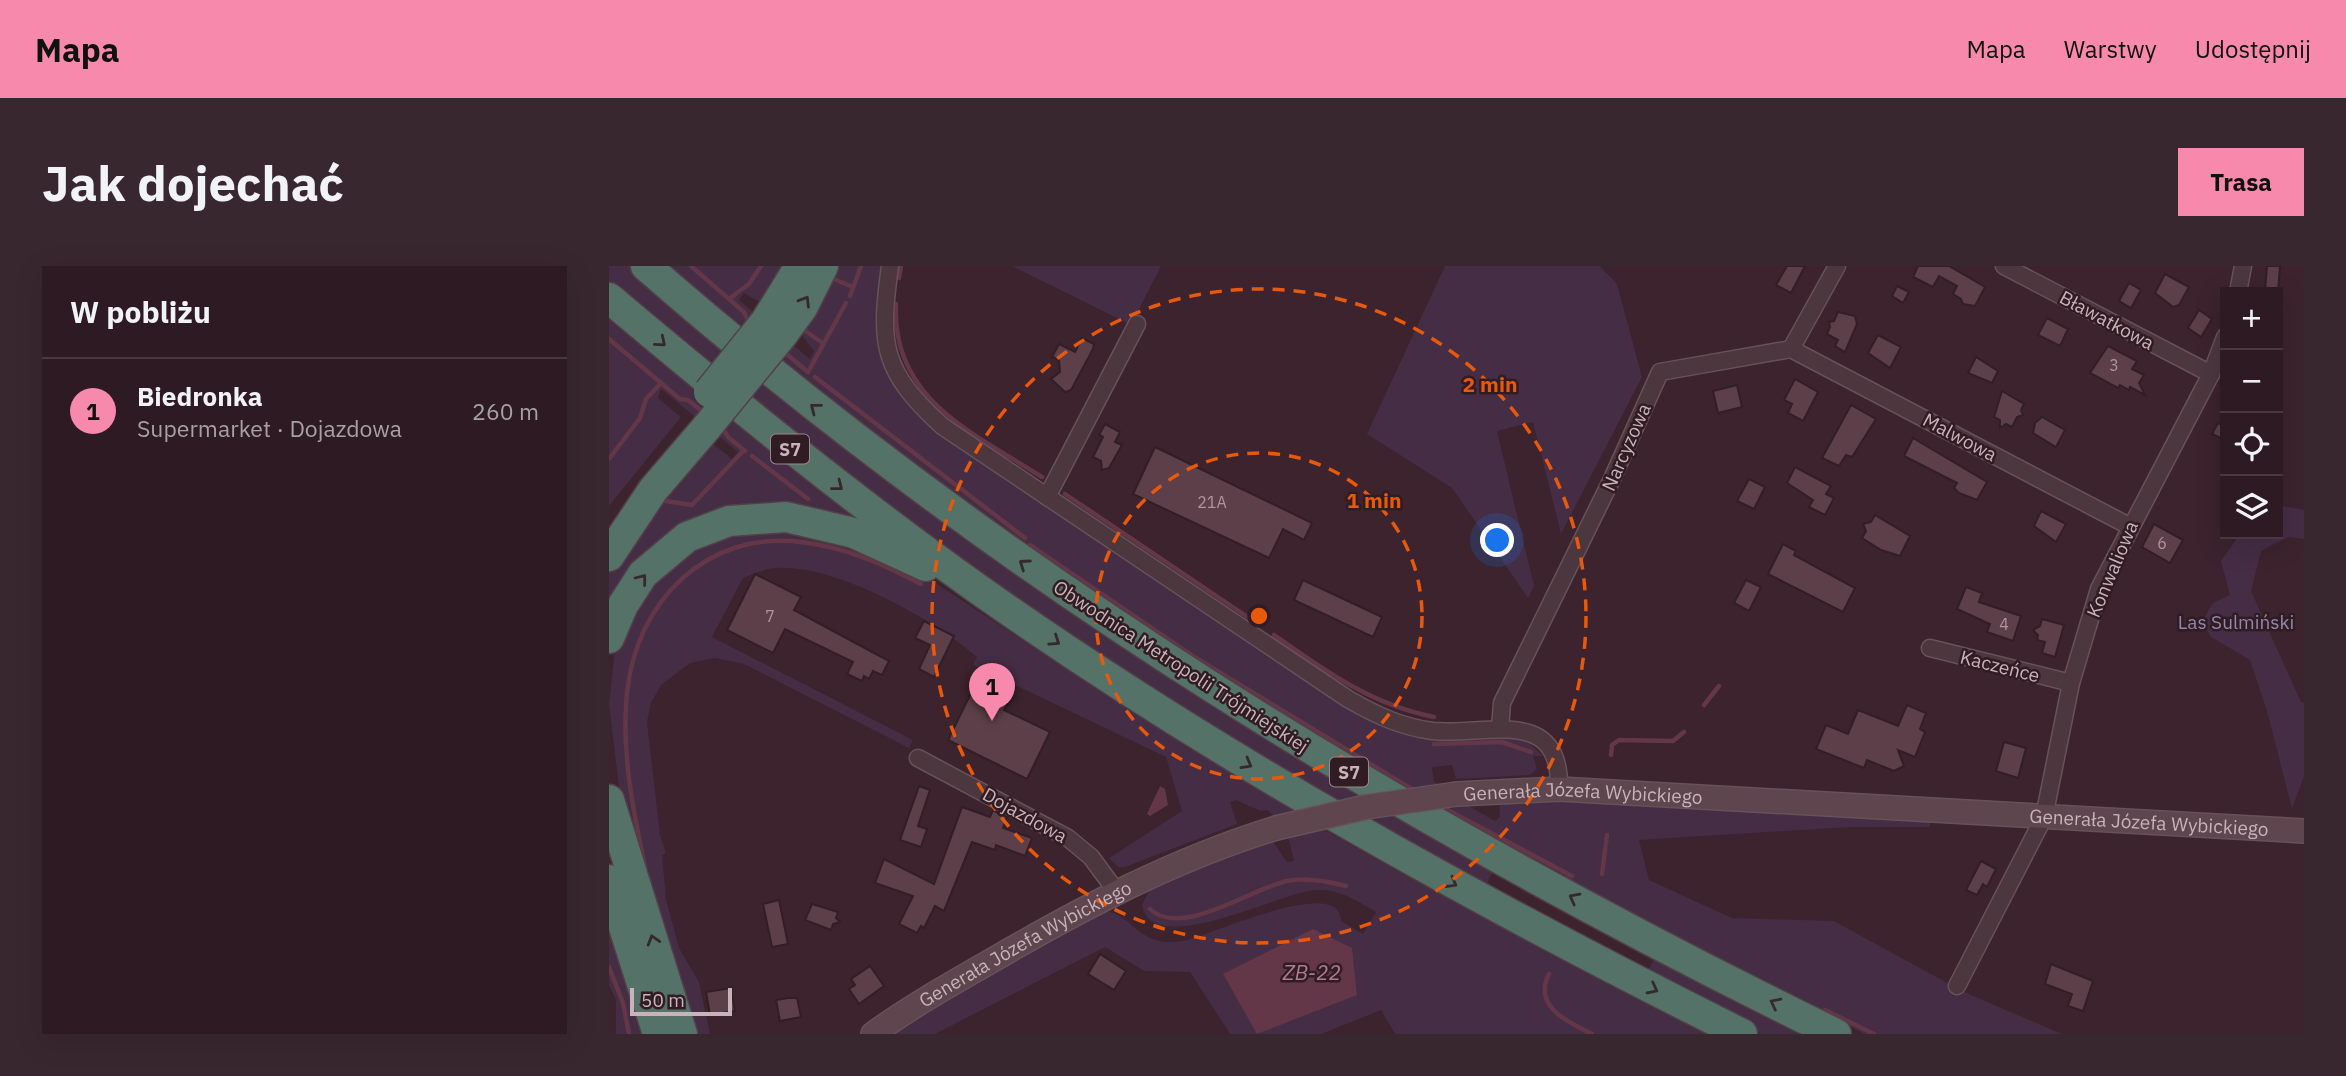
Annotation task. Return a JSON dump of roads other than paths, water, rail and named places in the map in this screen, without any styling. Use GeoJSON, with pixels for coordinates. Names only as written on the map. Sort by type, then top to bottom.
{"type":"FeatureCollection","features":[{"type":"Feature","properties":{"kind":"highway","name":"Obwodnica Metropolii Trójmiejskiej"},"geometry":{"type":"LineString","coordinates":[[646,266],[786,386],[888,465],[1031,569],[1276,730],[1418,813],[1662,945],[1836,1034]]}},
{"type":"Feature","properties":{"kind":"highway"},"geometry":{"type":"LineString","coordinates":[[774,328],[800,266]]}},
{"type":"Feature","properties":{"kind":"highway"},"geometry":{"type":"LineString","coordinates":[[609,517],[699,421],[774,328],[802,308],[823,266]]}},
{"type":"Feature","properties":{"kind":"highway","name":"S7"},"geometry":{"type":"LineString","coordinates":[[609,298],[760,426],[979,589],[1243,762],[1479,898],[1742,1034]]}},
{"type":"Feature","properties":{"kind":"highway"},"geometry":{"type":"LineString","coordinates":[[609,556],[699,421]]}},
{"type":"Feature","properties":{"kind":"highway"},"geometry":{"type":"LineString","coordinates":[[609,638],[623,605],[643,574],[687,537],[729,521],[786,517],[854,533],[979,589]]}},
{"type":"Feature","properties":{"kind":"highway"},"geometry":{"type":"LineString","coordinates":[[609,800],[682,1034]]}},
{"type":"Feature","properties":{"kind":"highway"},"geometry":{"type":"LineString","coordinates":[[609,880],[658,1034]]}},
{"type":"Feature","properties":{"kind":"main road","name":"Generała Józefa Wybickiego"},"geometry":{"type":"LineString","coordinates":[[873,1034],[1044,930],[1116,891],[1243,838],[1366,807],[1457,794],[1559,789],[2304,831]]}},
{"type":"Feature","properties":{"kind":"street"},"geometry":{"type":"LineString","coordinates":[[890,266],[884,310],[885,342],[892,365],[910,397],[942,426],[1348,699],[1383,718],[1431,730],[1521,730],[1539,737],[1553,751],[1559,770],[1559,789]]}},
{"type":"Feature","properties":{"kind":"street"},"geometry":{"type":"LineString","coordinates":[[1791,349],[1837,266]]}},
{"type":"Feature","properties":{"kind":"street","name":"Bławatkowa"},"geometry":{"type":"LineString","coordinates":[[2004,266],[2211,374]]}},
{"type":"Feature","properties":{"kind":"street"},"geometry":{"type":"LineString","coordinates":[[2239,287],[2243,266]]}},
{"type":"Feature","properties":{"kind":"street"},"geometry":{"type":"LineString","coordinates":[[1047,497],[1137,324]]}},
{"type":"Feature","properties":{"kind":"street","name":"Malwowa"},"geometry":{"type":"LineString","coordinates":[[1791,349],[2129,526]]}},
{"type":"Feature","properties":{"kind":"street","name":"Narcyzowa"},"geometry":{"type":"LineString","coordinates":[[1500,729],[1502,704],[1612,479],[1660,372],[1791,349]]}},
{"type":"Feature","properties":{"kind":"street","name":"Konwaliowa"},"geometry":{"type":"LineString","coordinates":[[1957,986],[2044,817],[2071,683],[2099,589],[2129,526],[2211,374],[2220,350]]}},
{"type":"Feature","properties":{"kind":"street","name":"Kaczeńce"},"geometry":{"type":"LineString","coordinates":[[1930,648],[2071,683]]}},
{"type":"Feature","properties":{"kind":"street","name":"Dojazdowa"},"geometry":{"type":"LineString","coordinates":[[918,758],[1068,838],[1091,857],[1116,891]]}},
{"type":"Feature","properties":{"kind":"water"},"geometry":{"type":"Polygon","coordinates":[[[1160,786],[1165,789],[1168,805],[1150,816],[1147,814],[1160,786]]]}},
{"type":"Feature","properties":{"kind":"water","name":"ZB-22"},"geometry":{"type":"Polygon","coordinates":[[[1313,929],[1352,948],[1357,995],[1257,1034],[1223,974],[1313,929]]]}},
{"type":"Feature","properties":{"kind":"waterway"},"geometry":{"type":"LineString","coordinates":[[691,266],[744,312],[749,323]]}},
{"type":"Feature","properties":{"kind":"waterway"},"geometry":{"type":"LineString","coordinates":[[729,299],[749,284],[761,266]]}},
{"type":"Feature","properties":{"kind":"waterway"},"geometry":{"type":"LineString","coordinates":[[850,296],[861,266]]}},
{"type":"Feature","properties":{"kind":"waterway"},"geometry":{"type":"LineString","coordinates":[[899,278],[901,266]]}},
{"type":"Feature","properties":{"kind":"waterway"},"geometry":{"type":"LineString","coordinates":[[834,279],[853,287]]}},
{"type":"Feature","properties":{"kind":"waterway"},"geometry":{"type":"LineString","coordinates":[[808,372],[846,303]]}},
{"type":"Feature","properties":{"kind":"waterway"},"geometry":{"type":"LineString","coordinates":[[896,304],[898,337],[907,365],[922,389],[941,410],[964,428],[1042,477]]}},
{"type":"Feature","properties":{"kind":"waterway"},"geometry":{"type":"LineString","coordinates":[[804,330],[824,344]]}},
{"type":"Feature","properties":{"kind":"waterway"},"geometry":{"type":"LineString","coordinates":[[609,339],[680,399],[688,400],[704,413]]}},
{"type":"Feature","properties":{"kind":"waterway"},"geometry":{"type":"LineString","coordinates":[[783,351],[808,372]]}},
{"type":"Feature","properties":{"kind":"waterway"},"geometry":{"type":"LineString","coordinates":[[815,377],[1025,538]]}},
{"type":"Feature","properties":{"kind":"waterway"},"geometry":{"type":"LineString","coordinates":[[609,459],[640,418],[646,399],[661,383]]}},
{"type":"Feature","properties":{"kind":"waterway"},"geometry":{"type":"LineString","coordinates":[[722,427],[728,437],[745,451]]}},
{"type":"Feature","properties":{"kind":"waterway"},"geometry":{"type":"LineString","coordinates":[[666,501],[692,505],[744,450]]}},
{"type":"Feature","properties":{"kind":"waterway"},"geometry":{"type":"LineString","coordinates":[[752,456],[808,499]]}},
{"type":"Feature","properties":{"kind":"waterway"},"geometry":{"type":"LineString","coordinates":[[1065,494],[1249,618]]}},
{"type":"Feature","properties":{"kind":"waterway"},"geometry":{"type":"LineString","coordinates":[[645,867],[632,802],[627,759],[627,693],[633,660],[645,629],[661,602],[682,579],[707,561],[735,548],[767,541],[801,542],[833,548],[863,557],[921,584]]}},
{"type":"Feature","properties":{"kind":"waterway"},"geometry":{"type":"LineString","coordinates":[[1030,545],[1196,658],[1415,791]]}},
{"type":"Feature","properties":{"kind":"waterway"},"geometry":{"type":"LineString","coordinates":[[1274,635],[1350,685],[1390,704],[1434,717]]}},
{"type":"Feature","properties":{"kind":"waterway"},"geometry":{"type":"LineString","coordinates":[[1704,705],[1719,686]]}},
{"type":"Feature","properties":{"kind":"waterway"},"geometry":{"type":"LineString","coordinates":[[1611,755],[1612,745],[1619,740],[1673,741],[1684,732]]}},
{"type":"Feature","properties":{"kind":"waterway"},"geometry":{"type":"LineString","coordinates":[[1434,744],[1502,742],[1531,752]]}},
{"type":"Feature","properties":{"kind":"waterway"},"geometry":{"type":"LineString","coordinates":[[1440,806],[1572,876]]}},
{"type":"Feature","properties":{"kind":"waterway"},"geometry":{"type":"LineString","coordinates":[[1602,874],[1607,835]]}},
{"type":"Feature","properties":{"kind":"waterway"},"geometry":{"type":"LineString","coordinates":[[1150,909],[1163,917],[1180,918],[1217,909],[1287,881],[1317,880],[1346,886]]}},
{"type":"Feature","properties":{"kind":"waterway"},"geometry":{"type":"LineString","coordinates":[[609,967],[623,1003],[629,1034]]}},
{"type":"Feature","properties":{"kind":"waterway"},"geometry":{"type":"LineString","coordinates":[[1549,974],[1545,985],[1549,1004],[1563,1018],[1592,1034]]}},
{"type":"Feature","properties":{"kind":"waterway"},"geometry":{"type":"LineString","coordinates":[[1825,1010],[1874,1034]]}},
{"type":"Feature","properties":{"kind":"place","name":"Biedronka"},"geometry":{"type":"Point","coordinates":[992,721]}},
{"type":"Feature","properties":{"kind":"park label","name":"Las Sulmiński"},"geometry":{"type":"Point","coordinates":[2236,622]}}]}
